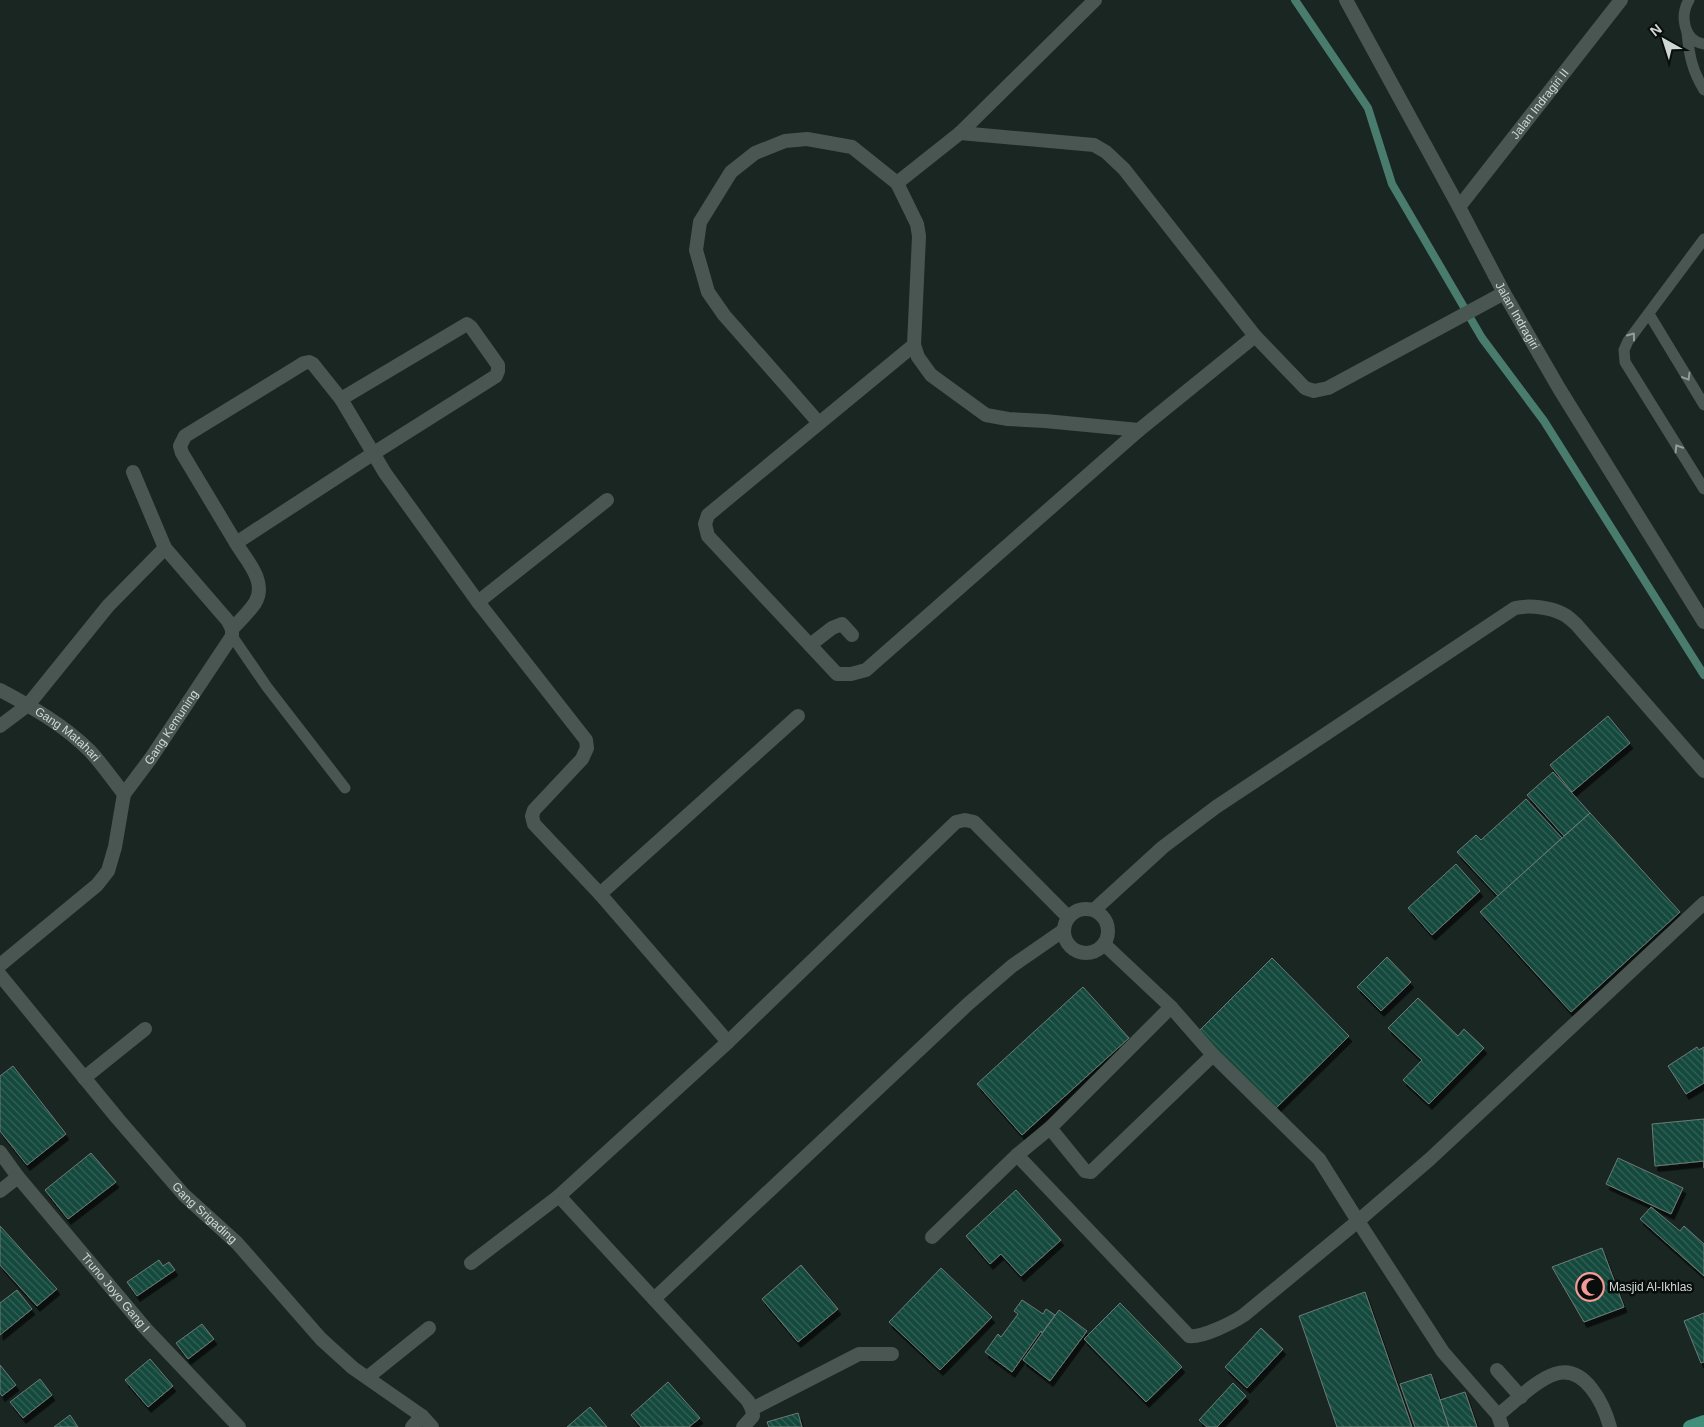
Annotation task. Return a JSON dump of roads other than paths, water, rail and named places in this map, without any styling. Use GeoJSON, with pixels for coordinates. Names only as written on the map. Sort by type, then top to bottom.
{"type":"FeatureCollection","features":[{"type":"Feature","properties":{"kind":"main road"},"geometry":{"type":"LineString","coordinates":[[1690,1427],[1704,1422]]}},
{"type":"Feature","properties":{"kind":"street"},"geometry":{"type":"LineString","coordinates":[[897,183],[960,133],[1095,0]]}},
{"type":"Feature","properties":{"kind":"street","name":"Jalan Indragiri"},"geometry":{"type":"LineString","coordinates":[[1346,0],[1459,207],[1504,294],[1560,390],[1704,622]]}},
{"type":"Feature","properties":{"kind":"street","name":"Jalan Indragiri II"},"geometry":{"type":"LineString","coordinates":[[1459,207],[1621,0]]}},
{"type":"Feature","properties":{"kind":"street"},"geometry":{"type":"LineString","coordinates":[[960,133],[1094,145],[1106,152],[1124,169],[1255,336],[1305,388],[1314,391],[1328,388],[1504,294]]}},
{"type":"Feature","properties":{"kind":"street"},"geometry":{"type":"LineString","coordinates":[[818,423],[724,315],[708,292],[696,250],[700,222],[731,172],[755,153],[785,141],[807,139],[852,147],[897,183],[918,224],[914,345],[918,357],[931,375],[986,415],[1008,419],[1139,430]]}},
{"type":"Feature","properties":{"kind":"street"},"geometry":{"type":"LineString","coordinates":[[236,543],[374,453],[496,376],[498,366],[471,327],[467,324],[341,399],[374,453],[385,473],[478,602],[586,740],[587,748],[582,759],[534,810],[532,816],[534,824],[600,894],[728,1042]]}},
{"type":"Feature","properties":{"kind":"street"},"geometry":{"type":"LineString","coordinates":[[914,345],[708,515],[705,524],[708,536],[837,674],[851,674],[866,670],[1139,430],[1255,336]]}},
{"type":"Feature","properties":{"kind":"street","name":"Gang Kemuning"},"geometry":{"type":"LineString","coordinates":[[0,965],[97,885],[108,871],[115,847],[124,794],[151,758],[232,633],[255,604],[259,589],[256,574],[182,453],[180,446],[182,439],[304,363],[313,364],[341,399]]}},
{"type":"Feature","properties":{"kind":"street"},"geometry":{"type":"LineString","coordinates":[[133,472],[165,548],[228,621],[232,633]]}},
{"type":"Feature","properties":{"kind":"street"},"geometry":{"type":"LineString","coordinates":[[478,602],[607,500]]}},
{"type":"Feature","properties":{"kind":"street"},"geometry":{"type":"LineString","coordinates":[[0,726],[28,705],[108,606],[165,548]]}},
{"type":"Feature","properties":{"kind":"street"},"geometry":{"type":"LineString","coordinates":[[1094,910],[1163,847],[1216,806],[1515,608],[1529,606],[1553,611],[1564,614],[1576,624],[1704,772]]}},
{"type":"Feature","properties":{"kind":"street"},"geometry":{"type":"LineString","coordinates":[[810,645],[832,628],[842,624],[852,635]]}},
{"type":"Feature","properties":{"kind":"street","name":"Gang Matahari"},"geometry":{"type":"LineString","coordinates":[[0,690],[53,720],[90,752],[124,794]]}},
{"type":"Feature","properties":{"kind":"street"},"geometry":{"type":"LineString","coordinates":[[600,894],[798,716]]}},
{"type":"Feature","properties":{"kind":"street"},"geometry":{"type":"LineString","coordinates":[[471,1263],[559,1196],[728,1042],[956,822],[965,820],[974,822],[1066,923],[1068,943],[1078,952],[1092,952],[1104,944],[1108,931],[1104,918],[1094,910],[1080,909],[1066,923],[1012,966],[975,998],[654,1299]]}},
{"type":"Feature","properties":{"kind":"street"},"geometry":{"type":"LineString","coordinates":[[1017,1155],[1188,1336],[1195,1337],[1244,1316],[1358,1221],[1430,1159],[1704,903]]}},
{"type":"Feature","properties":{"kind":"street"},"geometry":{"type":"LineString","coordinates":[[1104,944],[1171,1008],[1213,1055],[1319,1159],[1443,1352],[1500,1421],[1521,1397],[1540,1381],[1556,1373],[1570,1373],[1582,1379],[1595,1391],[1606,1413],[1610,1427]]}},
{"type":"Feature","properties":{"kind":"street","name":"Gang Srigading"},"geometry":{"type":"LineString","coordinates":[[0,975],[84,1078],[184,1195],[237,1243],[321,1339],[348,1363],[422,1416],[432,1427]]}},
{"type":"Feature","properties":{"kind":"street"},"geometry":{"type":"LineString","coordinates":[[932,1237],[1017,1155],[1050,1128],[1171,1008]]}},
{"type":"Feature","properties":{"kind":"street"},"geometry":{"type":"LineString","coordinates":[[84,1078],[145,1029]]}},
{"type":"Feature","properties":{"kind":"street"},"geometry":{"type":"LineString","coordinates":[[1050,1128],[1085,1171],[1091,1172],[1213,1055]]}},
{"type":"Feature","properties":{"kind":"street","name":"Truno Joyo Gang I"},"geometry":{"type":"LineString","coordinates":[[0,1152],[18,1177],[146,1329],[238,1427]]}},
{"type":"Feature","properties":{"kind":"street"},"geometry":{"type":"LineString","coordinates":[[0,1191],[18,1177]]}},
{"type":"Feature","properties":{"kind":"street"},"geometry":{"type":"LineString","coordinates":[[559,1196],[748,1401],[753,1416],[743,1427]]}},
{"type":"Feature","properties":{"kind":"street"},"geometry":{"type":"LineString","coordinates":[[368,1377],[429,1328]]}},
{"type":"Feature","properties":{"kind":"street"},"geometry":{"type":"LineString","coordinates":[[752,1409],[858,1354],[892,1354]]}},
{"type":"Feature","properties":{"kind":"street"},"geometry":{"type":"LineString","coordinates":[[1497,1370],[1521,1397]]}},
{"type":"Feature","properties":{"kind":"street"},"geometry":{"type":"LineString","coordinates":[[412,1427],[422,1416]]}},
{"type":"Feature","properties":{"kind":"lane"},"geometry":{"type":"LineString","coordinates":[[1689,0],[1683,17],[1687,32],[1689,57],[1704,90]]}},
{"type":"Feature","properties":{"kind":"lane"},"geometry":{"type":"LineString","coordinates":[[1687,32],[1699,43],[1704,44]]}},
{"type":"Feature","properties":{"kind":"lane"},"geometry":{"type":"LineString","coordinates":[[1704,239],[1628,341],[1624,350],[1625,362],[1704,490]]}},
{"type":"Feature","properties":{"kind":"lane"},"geometry":{"type":"LineString","coordinates":[[1649,314],[1704,405]]}},
{"type":"Feature","properties":{"kind":"lane"},"geometry":{"type":"LineString","coordinates":[[232,633],[267,687],[346,788]]}},
{"type":"Feature","properties":{"kind":"waterway"},"geometry":{"type":"LineString","coordinates":[[1295,0],[1368,108],[1392,184],[1482,338],[1544,421],[1704,675]]}},
{"type":"Feature","properties":{"kind":"place","name":"Masjid Al-Ikhlas"},"geometry":{"type":"Point","coordinates":[1590,1287]}}]}
